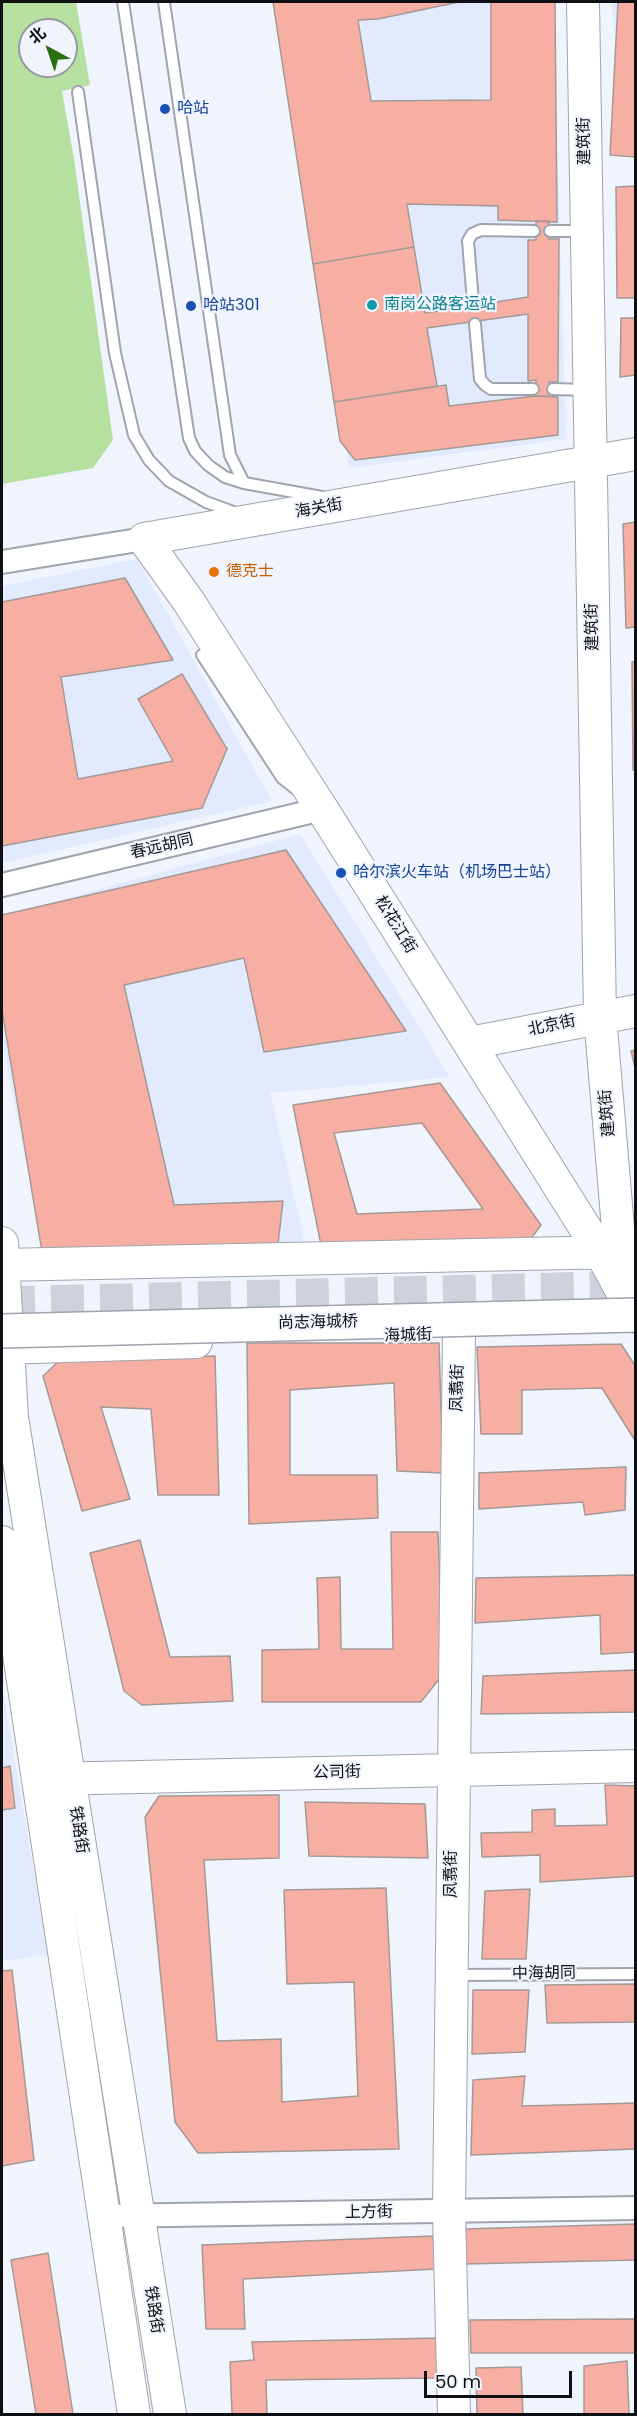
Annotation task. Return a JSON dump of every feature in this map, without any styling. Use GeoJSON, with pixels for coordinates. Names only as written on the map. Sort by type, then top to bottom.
{"type":"FeatureCollection","features":[{"type":"Feature","properties":{"kind":"main road","name":"尚志海城桥"},"geometry":{"type":"LineString","coordinates":[[4,1342],[636,1316]]}},
{"type":"Feature","properties":{"kind":"street","name":"建筑街"},"geometry":{"type":"LineString","coordinates":[[583,2],[600,1016],[619,1252]]}},
{"type":"Feature","properties":{"kind":"street","name":"海关街"},"geometry":{"type":"LineString","coordinates":[[2,562],[636,454]]}},
{"type":"Feature","properties":{"kind":"street","name":"松花江街"},"geometry":{"type":"LineString","coordinates":[[144,539],[189,602],[470,1043],[619,1252],[636,1280]]}},
{"type":"Feature","properties":{"kind":"street","name":"春远胡同"},"geometry":{"type":"LineString","coordinates":[[2,885],[322,809]]}},
{"type":"Feature","properties":{"kind":"street","name":"北京街"},"geometry":{"type":"LineString","coordinates":[[470,1043],[600,1016],[636,1011]]}},
{"type":"Feature","properties":{"kind":"street","name":"松花江街"},"geometry":{"type":"LineString","coordinates":[[619,1252],[636,1316]]}},
{"type":"Feature","properties":{"kind":"street"},"geometry":{"type":"LineString","coordinates":[[2,1258],[619,1252]]}},
{"type":"Feature","properties":{"kind":"street","name":"铁路街"},"geometry":{"type":"LineString","coordinates":[[2,1258],[4,1342],[12,1418],[170,2415]]}},
{"type":"Feature","properties":{"kind":"street","name":"海城街"},"geometry":{"type":"LineString","coordinates":[[4,1342],[636,1331]]}},
{"type":"Feature","properties":{"kind":"street","name":"凤翥街"},"geometry":{"type":"LineString","coordinates":[[454,2415],[449,2212],[452,1770],[459,1334]]}},
{"type":"Feature","properties":{"kind":"street","name":"铁路街"},"geometry":{"type":"LineString","coordinates":[[2,1542],[134,2415]]}},
{"type":"Feature","properties":{"kind":"street","name":"公司街"},"geometry":{"type":"LineString","coordinates":[[38,1779],[636,1766]]}},
{"type":"Feature","properties":{"kind":"street","name":"上方街"},"geometry":{"type":"LineString","coordinates":[[103,2216],[636,2208]]}},
{"type":"Feature","properties":{"kind":"lane"},"geometry":{"type":"LineString","coordinates":[[123,2],[189,438],[195,451],[208,465],[225,477],[244,483],[355,502]]}},
{"type":"Feature","properties":{"kind":"lane"},"geometry":{"type":"LineString","coordinates":[[164,2],[230,455],[244,483]]}},
{"type":"Feature","properties":{"kind":"lane"},"geometry":{"type":"LineString","coordinates":[[78,92],[115,353],[134,435],[149,460],[169,481],[206,502],[256,520]]}},
{"type":"Feature","properties":{"kind":"lane"},"geometry":{"type":"LineString","coordinates":[[473,302],[468,241],[472,234],[481,230],[534,231]]}},
{"type":"Feature","properties":{"kind":"lane"},"geometry":{"type":"LineString","coordinates":[[550,231],[587,231]]}},
{"type":"Feature","properties":{"kind":"lane"},"geometry":{"type":"LineString","coordinates":[[475,324],[480,378],[485,385],[491,389],[533,388]]}},
{"type":"Feature","properties":{"kind":"lane"},"geometry":{"type":"LineString","coordinates":[[553,389],[589,390]]}},
{"type":"Feature","properties":{"kind":"lane"},"geometry":{"type":"LineString","coordinates":[[202,656],[282,778],[322,809]]}},
{"type":"Feature","properties":{"kind":"lane","name":"中海胡同"},"geometry":{"type":"LineString","coordinates":[[452,1975],[636,1974]]}},
{"type":"Feature","properties":{"kind":"shaded area"},"geometry":{"type":"Polygon","coordinates":[[[278,2],[553,2],[566,439],[349,468],[278,2]]]}},
{"type":"Feature","properties":{"kind":"shaded area"},"geometry":{"type":"Polygon","coordinates":[[[611,2],[635,2],[635,30],[615,32],[611,2]]]}},
{"type":"Feature","properties":{"kind":"shaded area"},"geometry":{"type":"Polygon","coordinates":[[[137,559],[272,801],[2,863],[2,586],[137,559]]]}},
{"type":"Feature","properties":{"kind":"shaded area"},"geometry":{"type":"Polygon","coordinates":[[[300,834],[450,1077],[270,1093],[305,1243],[43,1250],[2,1038],[2,916],[300,834]]]}},
{"type":"Feature","properties":{"kind":"shaded area"},"geometry":{"type":"Polygon","coordinates":[[[2,1684],[48,1955],[2,1961],[2,1684]]]}},
{"type":"Feature","properties":{"kind":"green space"},"geometry":{"type":"Polygon","coordinates":[[[2,2],[76,2],[90,85],[62,91],[74,159],[113,440],[93,468],[2,484],[2,2]]]}},
{"type":"Feature","properties":{"kind":"building"},"geometry":{"type":"Polygon","coordinates":[[[273,2],[459,2],[378,19],[358,20],[371,101],[491,100],[491,2],[555,2],[557,222],[498,220],[498,206],[407,204],[414,247],[313,264],[273,2]]]}},
{"type":"Feature","properties":{"kind":"building"},"geometry":{"type":"Polygon","coordinates":[[[618,2],[636,2],[636,157],[610,155],[618,2]]]}},
{"type":"Feature","properties":{"kind":"building"},"geometry":{"type":"Polygon","coordinates":[[[636,186],[636,298],[617,298],[616,187],[636,186]]]}},
{"type":"Feature","properties":{"kind":"building","name":"南岗公路客运站"},"geometry":{"type":"Polygon","coordinates":[[[536,221],[549,221],[548,239],[559,239],[558,382],[549,382],[550,396],[535,396],[536,380],[528,381],[528,314],[427,328],[437,386],[334,402],[313,264],[414,247],[425,313],[528,297],[528,240],[536,240],[536,221]]]}},
{"type":"Feature","properties":{"kind":"building"},"geometry":{"type":"Polygon","coordinates":[[[621,318],[636,318],[636,375],[620,377],[621,318]]]}},
{"type":"Feature","properties":{"kind":"building"},"geometry":{"type":"Polygon","coordinates":[[[446,385],[449,406],[535,396],[558,397],[558,435],[355,460],[340,441],[334,402],[446,385]]]}},
{"type":"Feature","properties":{"kind":"building"},"geometry":{"type":"Polygon","coordinates":[[[636,522],[636,627],[626,628],[623,524],[636,522]]]}},
{"type":"Feature","properties":{"kind":"building"},"geometry":{"type":"Polygon","coordinates":[[[125,578],[173,660],[61,677],[78,779],[173,761],[138,699],[182,674],[227,749],[202,808],[2,846],[2,602],[125,578]]]}},
{"type":"Feature","properties":{"kind":"building"},"geometry":{"type":"Polygon","coordinates":[[[636,661],[636,770],[633,770],[632,662],[636,661]]]}},
{"type":"Feature","properties":{"kind":"building"},"geometry":{"type":"Polygon","coordinates":[[[286,850],[406,1031],[264,1052],[244,958],[124,985],[174,1205],[283,1201],[277,1252],[43,1258],[2,1010],[2,915],[286,850]]]}},
{"type":"Feature","properties":{"kind":"building"},"geometry":{"type":"Polygon","coordinates":[[[636,1050],[636,1072],[631,1051],[636,1050]]]}},
{"type":"Feature","properties":{"kind":"building"},"geometry":{"type":"Polygon","coordinates":[[[440,1083],[541,1225],[527,1244],[323,1255],[293,1105],[440,1083]],[[422,1123],[334,1133],[357,1214],[483,1209],[422,1123]]]}},
{"type":"Feature","properties":{"kind":"building"},"geometry":{"type":"Polygon","coordinates":[[[247,1343],[439,1343],[443,1473],[397,1471],[394,1383],[290,1390],[290,1475],[377,1475],[378,1518],[249,1524],[247,1343]]]}},
{"type":"Feature","properties":{"kind":"building"},"geometry":{"type":"Polygon","coordinates":[[[621,1344],[636,1367],[636,1442],[602,1388],[522,1390],[522,1434],[481,1434],[477,1347],[621,1344]]]}},
{"type":"Feature","properties":{"kind":"building"},"geometry":{"type":"Polygon","coordinates":[[[215,1356],[219,1495],[158,1495],[151,1409],[101,1407],[130,1499],[82,1511],[43,1376],[61,1359],[215,1356]]]}},
{"type":"Feature","properties":{"kind":"building"},"geometry":{"type":"Polygon","coordinates":[[[626,1467],[625,1510],[585,1515],[583,1502],[479,1509],[479,1473],[626,1467]]]}},
{"type":"Feature","properties":{"kind":"building"},"geometry":{"type":"Polygon","coordinates":[[[391,1532],[438,1532],[443,1674],[421,1702],[262,1702],[262,1650],[319,1649],[317,1578],[340,1577],[341,1649],[393,1649],[391,1532]]]}},
{"type":"Feature","properties":{"kind":"building"},"geometry":{"type":"Polygon","coordinates":[[[140,1540],[170,1657],[230,1656],[233,1701],[142,1705],[124,1691],[90,1553],[140,1540]]]}},
{"type":"Feature","properties":{"kind":"building"},"geometry":{"type":"Polygon","coordinates":[[[636,1575],[636,1652],[601,1654],[600,1615],[475,1623],[476,1578],[636,1575]]]}},
{"type":"Feature","properties":{"kind":"building"},"geometry":{"type":"Polygon","coordinates":[[[636,1670],[636,1712],[481,1714],[483,1676],[636,1670]]]}},
{"type":"Feature","properties":{"kind":"building"},"geometry":{"type":"Polygon","coordinates":[[[10,1766],[15,1808],[2,1810],[2,1768],[10,1766]]]}},
{"type":"Feature","properties":{"kind":"building"},"geometry":{"type":"Polygon","coordinates":[[[605,1785],[636,1786],[636,1876],[540,1882],[540,1855],[482,1857],[481,1833],[532,1832],[532,1810],[555,1809],[555,1826],[607,1825],[605,1785]]]}},
{"type":"Feature","properties":{"kind":"building"},"geometry":{"type":"Polygon","coordinates":[[[279,1795],[279,1858],[204,1860],[217,2041],[281,2039],[282,2102],[358,2096],[354,1982],[287,1984],[284,1890],[386,1888],[399,2149],[198,2153],[175,2122],[145,1817],[159,1796],[279,1795]]]}},
{"type":"Feature","properties":{"kind":"building"},"geometry":{"type":"Polygon","coordinates":[[[305,1802],[425,1804],[428,1858],[309,1856],[305,1802]]]}},
{"type":"Feature","properties":{"kind":"building"},"geometry":{"type":"Polygon","coordinates":[[[530,1889],[526,1959],[482,1959],[485,1891],[530,1889]]]}},
{"type":"Feature","properties":{"kind":"building"},"geometry":{"type":"Polygon","coordinates":[[[12,1970],[34,2160],[2,2166],[2,1971],[12,1970]]]}},
{"type":"Feature","properties":{"kind":"building"},"geometry":{"type":"Polygon","coordinates":[[[636,1984],[636,2022],[547,2023],[545,1985],[636,1984]]]}},
{"type":"Feature","properties":{"kind":"building"},"geometry":{"type":"Polygon","coordinates":[[[473,1990],[529,1990],[525,2052],[472,2054],[473,1990]]]}},
{"type":"Feature","properties":{"kind":"building"},"geometry":{"type":"Polygon","coordinates":[[[525,2076],[522,2106],[636,2103],[636,2149],[471,2155],[473,2080],[525,2076]]]}},
{"type":"Feature","properties":{"kind":"building"},"geometry":{"type":"Polygon","coordinates":[[[636,2224],[636,2260],[466,2264],[463,2229],[636,2224]]]}},
{"type":"Feature","properties":{"kind":"building"},"geometry":{"type":"Polygon","coordinates":[[[433,2236],[437,2269],[243,2279],[245,2329],[206,2329],[202,2245],[433,2236]]]}},
{"type":"Feature","properties":{"kind":"building"},"geometry":{"type":"Polygon","coordinates":[[[48,2253],[73,2414],[36,2414],[11,2260],[48,2253]]]}},
{"type":"Feature","properties":{"kind":"building"},"geometry":{"type":"Polygon","coordinates":[[[636,2319],[636,2353],[471,2353],[470,2320],[636,2319]]]}},
{"type":"Feature","properties":{"kind":"building"},"geometry":{"type":"Polygon","coordinates":[[[439,2338],[436,2378],[266,2380],[267,2414],[232,2414],[230,2362],[254,2360],[252,2342],[439,2338]]]}},
{"type":"Feature","properties":{"kind":"building"},"geometry":{"type":"Polygon","coordinates":[[[627,2361],[629,2414],[584,2414],[584,2366],[627,2361]]]}},
{"type":"Feature","properties":{"kind":"building"},"geometry":{"type":"Polygon","coordinates":[[[521,2367],[523,2414],[477,2414],[476,2368],[521,2367]]]}},
{"type":"Feature","properties":{"kind":"tunnel"},"geometry":{"type":"LineString","coordinates":[[2,1303],[636,1287]]}},
{"type":"Feature","properties":{"kind":"place","name":"哈站"},"geometry":{"type":"Point","coordinates":[165,109]}},
{"type":"Feature","properties":{"kind":"place","name":"南岗公路客运站"},"geometry":{"type":"Point","coordinates":[372,305]}},
{"type":"Feature","properties":{"kind":"place","name":"哈站301"},"geometry":{"type":"Point","coordinates":[191,306]}},
{"type":"Feature","properties":{"kind":"place","name":"德克士"},"geometry":{"type":"Point","coordinates":[214,572]}},
{"type":"Feature","properties":{"kind":"place","name":"哈尔滨火车站（机场巴士站）"},"geometry":{"type":"Point","coordinates":[341,873]}}]}
